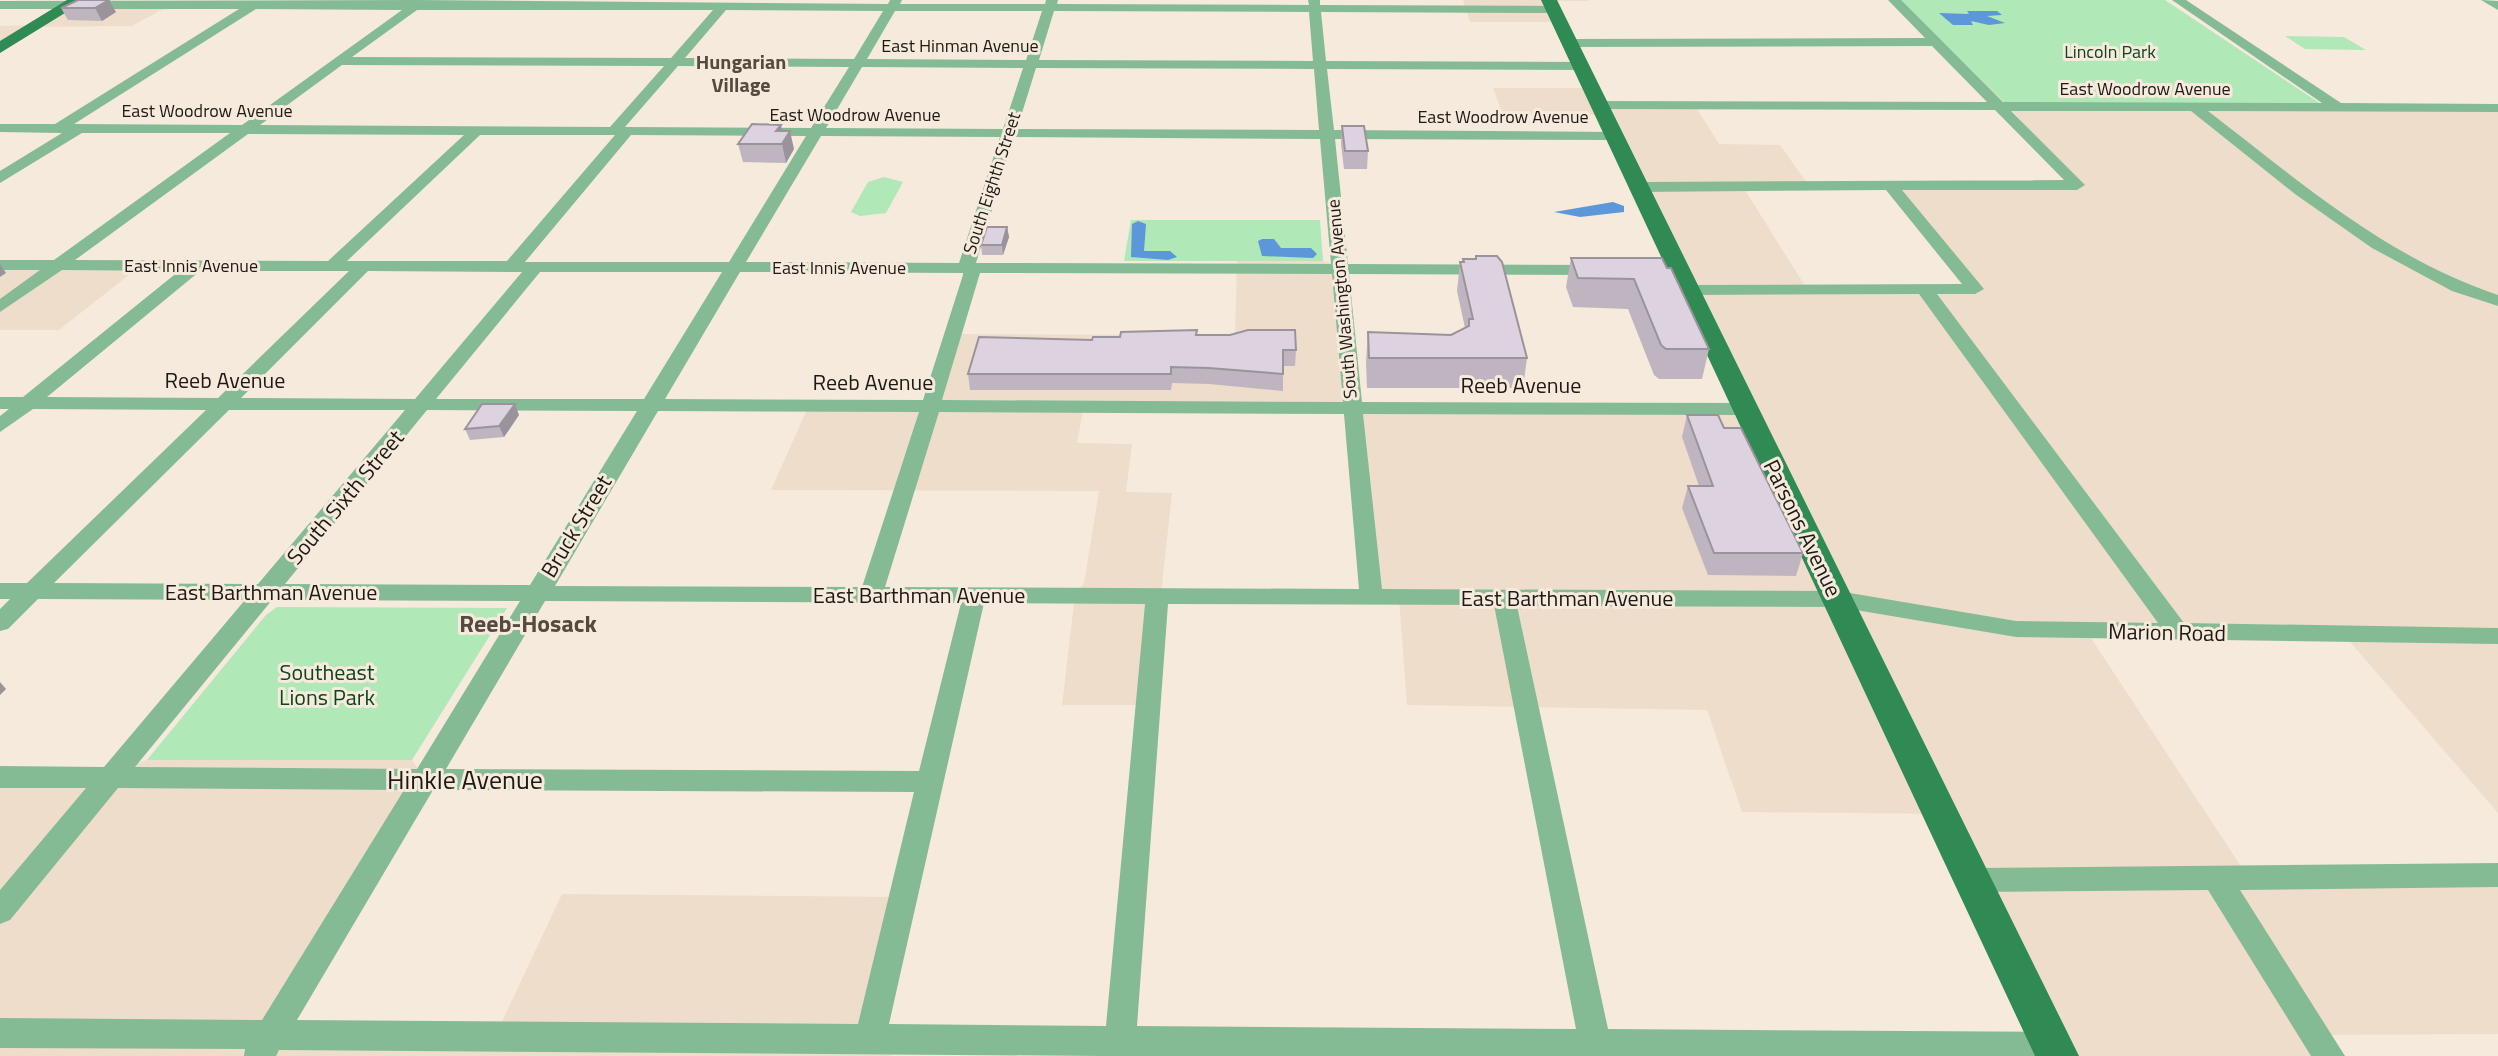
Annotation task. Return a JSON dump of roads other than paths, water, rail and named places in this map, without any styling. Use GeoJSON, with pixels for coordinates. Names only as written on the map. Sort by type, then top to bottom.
{"type":"FeatureCollection","features":[{"type":"Feature","properties":{"kind":"main road"},"geometry":{"type":"LineString","coordinates":[[0,48],[75,2]]}},
{"type":"Feature","properties":{"kind":"main road","name":"Parsons Avenue"},"geometry":{"type":"LineString","coordinates":[[1551,4],[1638,187],[1675,277],[1746,409],[2055,1052]]}},
{"type":"Feature","properties":{"kind":"street"},"geometry":{"type":"LineString","coordinates":[[1638,187],[2077,185],[1894,0]]}},
{"type":"Feature","properties":{"kind":"street"},"geometry":{"type":"LineString","coordinates":[[2178,0],[2337,107]]}},
{"type":"Feature","properties":{"kind":"street"},"geometry":{"type":"LineString","coordinates":[[2487,0],[2498,6]]}},
{"type":"Feature","properties":{"kind":"street"},"geometry":{"type":"LineString","coordinates":[[0,5],[75,2],[1551,4]]}},
{"type":"Feature","properties":{"kind":"street"},"geometry":{"type":"LineString","coordinates":[[0,307],[420,2]]}},
{"type":"Feature","properties":{"kind":"street"},"geometry":{"type":"LineString","coordinates":[[59,128],[259,3]]}},
{"type":"Feature","properties":{"kind":"street","name":"South Sixth Street"},"geometry":{"type":"LineString","coordinates":[[0,911],[422,404],[620,132],[727,3]]}},
{"type":"Feature","properties":{"kind":"street","name":"Bruck Street"},"geometry":{"type":"LineString","coordinates":[[265,1044],[894,3]]}},
{"type":"Feature","properties":{"kind":"street","name":"South Eighth Street"},"geometry":{"type":"LineString","coordinates":[[871,595],[972,275],[967,261],[1051,4]]}},
{"type":"Feature","properties":{"kind":"street","name":"South Washington Avenue"},"geometry":{"type":"LineString","coordinates":[[1314,4],[1371,597]]}},
{"type":"Feature","properties":{"kind":"street"},"geometry":{"type":"LineString","coordinates":[[1570,43],[1936,42]]}},
{"type":"Feature","properties":{"kind":"street","name":"East Hinman Avenue"},"geometry":{"type":"LineString","coordinates":[[339,61],[1581,66]]}},
{"type":"Feature","properties":{"kind":"street","name":"East Woodrow Avenue"},"geometry":{"type":"LineString","coordinates":[[1599,105],[2498,108]]}},
{"type":"Feature","properties":{"kind":"street"},"geometry":{"type":"LineString","coordinates":[[2194,107],[2375,243],[2470,293],[2498,301]]}},
{"type":"Feature","properties":{"kind":"street","name":"East Woodrow Avenue"},"geometry":{"type":"LineString","coordinates":[[0,128],[1614,136]]}},
{"type":"Feature","properties":{"kind":"street"},"geometry":{"type":"LineString","coordinates":[[0,178],[79,129]]}},
{"type":"Feature","properties":{"kind":"street"},"geometry":{"type":"LineString","coordinates":[[332,266],[476,131]]}},
{"type":"Feature","properties":{"kind":"street"},"geometry":{"type":"LineString","coordinates":[[1675,277],[1975,289],[1891,187]]}},
{"type":"Feature","properties":{"kind":"street","name":"East Innis Avenue"},"geometry":{"type":"LineString","coordinates":[[0,265],[1616,270]]}},
{"type":"Feature","properties":{"kind":"street"},"geometry":{"type":"LineString","coordinates":[[0,426],[200,266]]}},
{"type":"Feature","properties":{"kind":"street"},"geometry":{"type":"LineString","coordinates":[[0,623],[364,266]]}},
{"type":"Feature","properties":{"kind":"street"},"geometry":{"type":"LineString","coordinates":[[1924,289],[2177,631]]}},
{"type":"Feature","properties":{"kind":"street","name":"Reeb Avenue"},"geometry":{"type":"LineString","coordinates":[[0,403],[1746,409]]}},
{"type":"Feature","properties":{"kind":"street","name":"East Barthman Avenue"},"geometry":{"type":"LineString","coordinates":[[0,591],[1838,599]]}},
{"type":"Feature","properties":{"kind":"street"},"geometry":{"type":"LineString","coordinates":[[870,1039],[974,596]]}},
{"type":"Feature","properties":{"kind":"street"},"geometry":{"type":"LineString","coordinates":[[1119,1048],[1157,597]]}},
{"type":"Feature","properties":{"kind":"street"},"geometry":{"type":"LineString","coordinates":[[1504,597],[1595,1044]]}},
{"type":"Feature","properties":{"kind":"street","name":"Marion Road"},"geometry":{"type":"LineString","coordinates":[[1838,599],[2000,628],[2498,636]]}},
{"type":"Feature","properties":{"kind":"street","name":"Hinkle Avenue"},"geometry":{"type":"LineString","coordinates":[[0,777],[930,782]]}},
{"type":"Feature","properties":{"kind":"street"},"geometry":{"type":"LineString","coordinates":[[1973,880],[2498,875]]}},
{"type":"Feature","properties":{"kind":"street"},"geometry":{"type":"LineString","coordinates":[[2217,879],[2329,1056]]}},
{"type":"Feature","properties":{"kind":"street"},"geometry":{"type":"LineString","coordinates":[[0,1033],[265,1044],[870,1039],[1119,1048],[1595,1044],[2055,1052]]}},
{"type":"Feature","properties":{"kind":"water"},"geometry":{"type":"Polygon","coordinates":[[[1967,11],[1997,11],[2002,15],[1987,16],[2005,23],[1989,25],[1971,21],[1973,25],[1953,25],[1939,13],[1969,14],[1967,11]]]}},
{"type":"Feature","properties":{"kind":"water"},"geometry":{"type":"Polygon","coordinates":[[[1613,202],[1624,206],[1624,212],[1580,217],[1554,212],[1613,202]]]}},
{"type":"Feature","properties":{"kind":"water"},"geometry":{"type":"Polygon","coordinates":[[[1138,221],[1146,224],[1144,251],[1170,251],[1177,257],[1168,260],[1131,257],[1132,224],[1138,221]]]}},
{"type":"Feature","properties":{"kind":"water"},"geometry":{"type":"Polygon","coordinates":[[[1274,239],[1281,248],[1311,248],[1317,254],[1313,258],[1262,256],[1258,241],[1274,239]]]}},
{"type":"Feature","properties":{"kind":"district","name":"Hungarian Village"},"geometry":{"type":"Point","coordinates":[741,74]}},
{"type":"Feature","properties":{"kind":"district","name":"Reeb-Hosack"},"geometry":{"type":"Point","coordinates":[528,624]}},
{"type":"Feature","properties":{"kind":"park label","name":"Lincoln Park"},"geometry":{"type":"Point","coordinates":[2110,52]}},
{"type":"Feature","properties":{"kind":"park label","name":"Southeast Lions Park"},"geometry":{"type":"Point","coordinates":[327,684]}}]}
